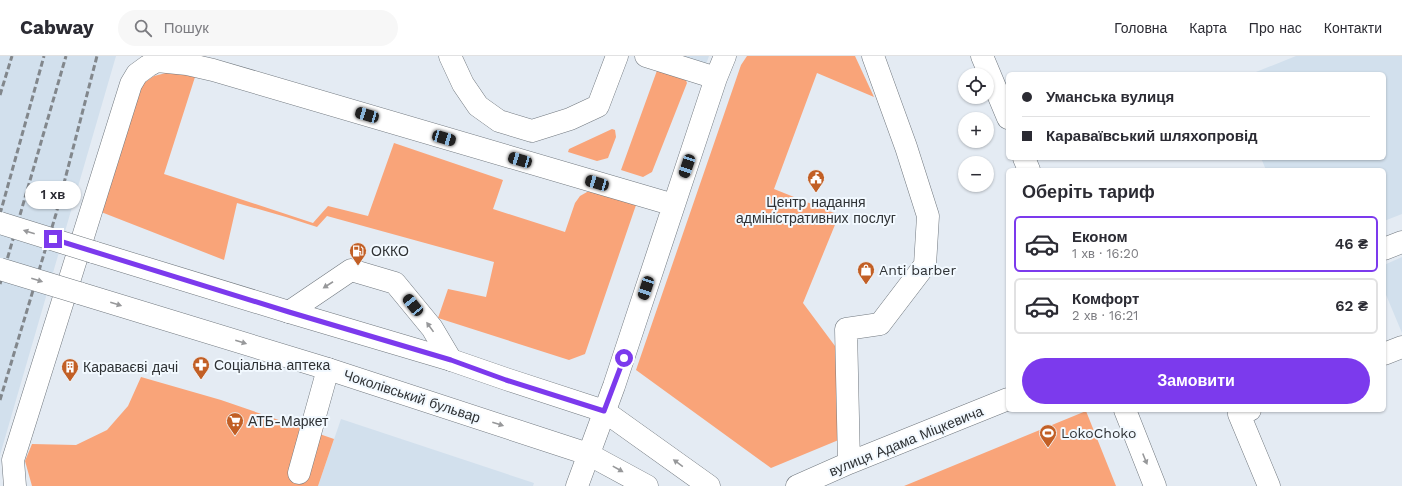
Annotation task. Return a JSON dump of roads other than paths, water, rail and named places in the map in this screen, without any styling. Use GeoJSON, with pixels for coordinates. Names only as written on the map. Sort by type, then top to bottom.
{"type":"FeatureCollection","features":[{"type":"Feature","properties":{"kind":"main road"},"geometry":{"type":"LineString","coordinates":[[450,56],[463,84],[478,106],[500,121],[532,131],[570,119],[598,106],[618,56]]}},
{"type":"Feature","properties":{"kind":"main road"},"geometry":{"type":"LineString","coordinates":[[646,56],[716,78]]}},
{"type":"Feature","properties":{"kind":"main road"},"geometry":{"type":"LineString","coordinates":[[577,486],[616,379],[716,78],[725,56]]}},
{"type":"Feature","properties":{"kind":"main road"},"geometry":{"type":"LineString","coordinates":[[849,463],[846,329],[880,324],[925,265],[928,216],[906,147],[873,56]]}},
{"type":"Feature","properties":{"kind":"main road"},"geometry":{"type":"LineString","coordinates":[[982,56],[1006,113]]}},
{"type":"Feature","properties":{"kind":"main road"},"geometry":{"type":"LineString","coordinates":[[15,486],[13,460],[131,84],[137,74],[148,66],[158,62],[187,64],[216,63],[674,205]]}},
{"type":"Feature","properties":{"kind":"main road"},"geometry":{"type":"LineString","coordinates":[[0,223],[451,360],[506,380],[604,411],[709,486]]}},
{"type":"Feature","properties":{"kind":"main road"},"geometry":{"type":"LineString","coordinates":[[1386,248],[1402,242]]}},
{"type":"Feature","properties":{"kind":"main road","name":"Чоколівський бульвар"},"geometry":{"type":"LineString","coordinates":[[0,269],[328,368],[588,454],[647,486]]}},
{"type":"Feature","properties":{"kind":"main road"},"geometry":{"type":"LineString","coordinates":[[289,312],[351,270],[395,283],[432,328],[451,360]]}},
{"type":"Feature","properties":{"kind":"main road"},"geometry":{"type":"LineString","coordinates":[[1386,353],[1402,347]]}},
{"type":"Feature","properties":{"kind":"main road"},"geometry":{"type":"LineString","coordinates":[[299,474],[328,368]]}},
{"type":"Feature","properties":{"kind":"main road","name":"вулиця Адама Міцкевича"},"geometry":{"type":"LineString","coordinates":[[802,485],[849,463],[1006,400]]}},
{"type":"Feature","properties":{"kind":"main road"},"geometry":{"type":"LineString","coordinates":[[1126,412],[1156,486]]}},
{"type":"Feature","properties":{"kind":"main road"},"geometry":{"type":"LineString","coordinates":[[1244,412],[1239,414],[1269,486]]}},
{"type":"Feature","properties":{"kind":"railway"},"geometry":{"type":"LineString","coordinates":[[0,95],[12,56]]}},
{"type":"Feature","properties":{"kind":"railway"},"geometry":{"type":"LineString","coordinates":[[0,214],[44,56]]}},
{"type":"Feature","properties":{"kind":"railway"},"geometry":{"type":"LineString","coordinates":[[0,284],[66,56]]}},
{"type":"Feature","properties":{"kind":"railway"},"geometry":{"type":"LineString","coordinates":[[0,400],[56,214],[97,56]]}},
{"type":"Feature","properties":{"kind":"place","name":"Центр надання адміністративних послуг"},"geometry":{"type":"Point","coordinates":[816,193]}},
{"type":"Feature","properties":{"kind":"place","name":"ОККО"},"geometry":{"type":"Point","coordinates":[358,266]}},
{"type":"Feature","properties":{"kind":"place","name":"Anti barber"},"geometry":{"type":"Point","coordinates":[866,285]}},
{"type":"Feature","properties":{"kind":"place","name":"Соціальна аптека"},"geometry":{"type":"Point","coordinates":[201,380]}},
{"type":"Feature","properties":{"kind":"place","name":"Караваєві дачі"},"geometry":{"type":"Point","coordinates":[70,382]}},
{"type":"Feature","properties":{"kind":"place","name":"АТБ-Маркет"},"geometry":{"type":"Point","coordinates":[235,436]}},
{"type":"Feature","properties":{"kind":"place","name":"LokoChoko"},"geometry":{"type":"Point","coordinates":[1048,448]}}]}
